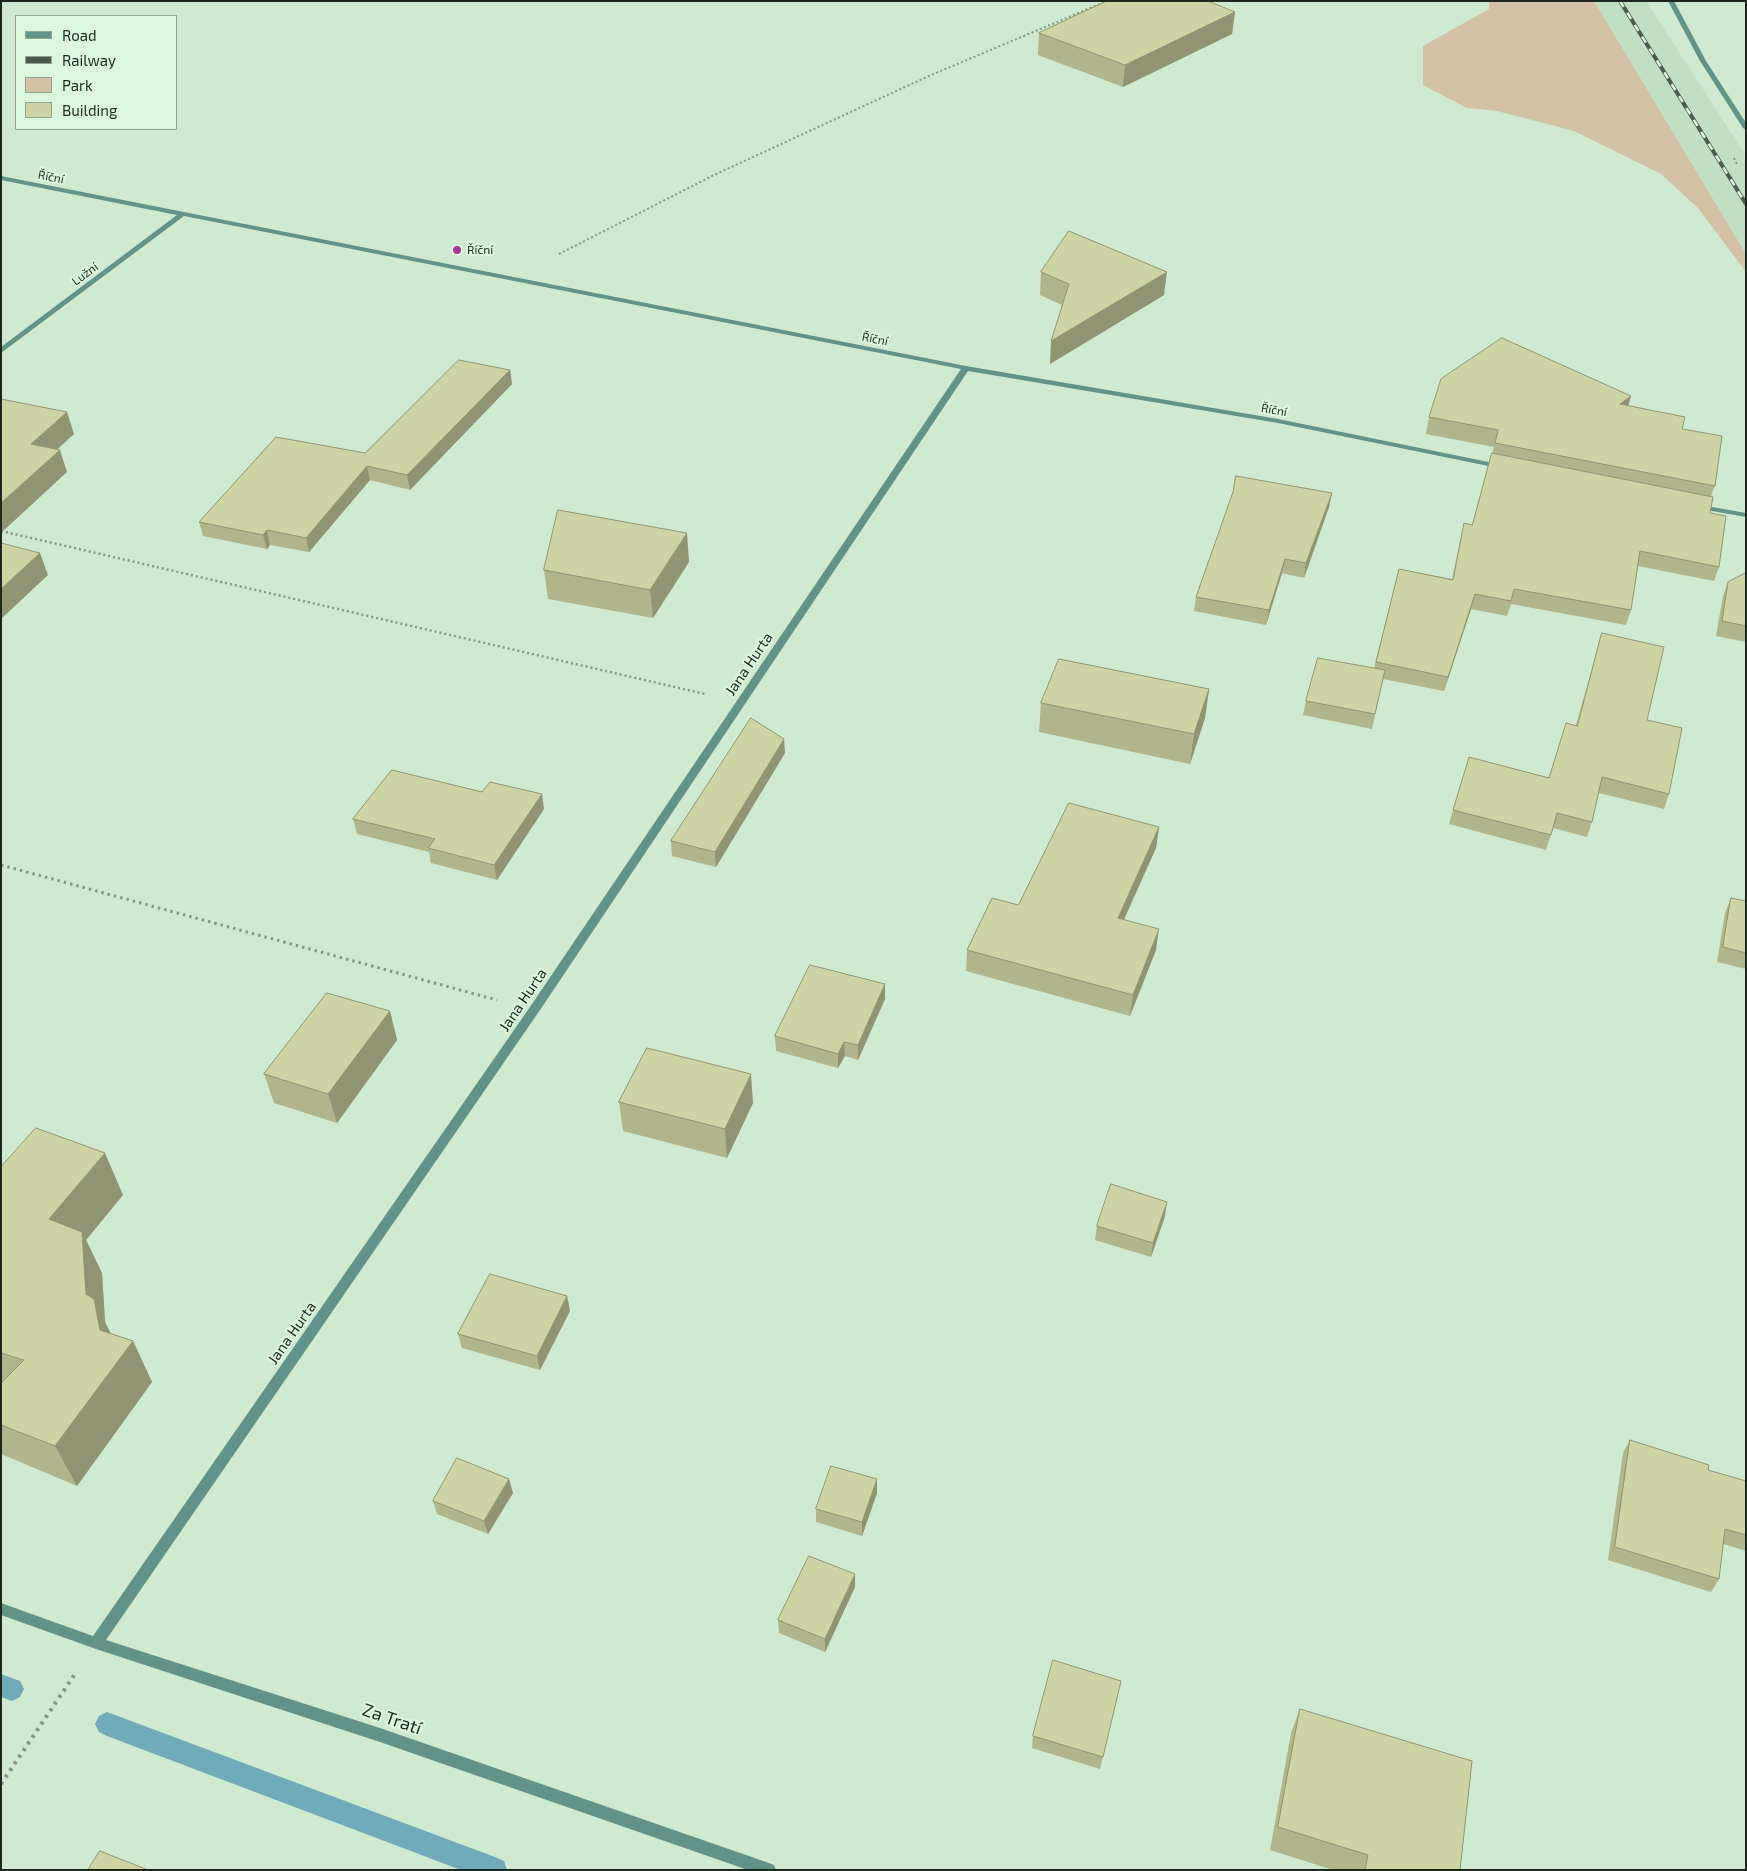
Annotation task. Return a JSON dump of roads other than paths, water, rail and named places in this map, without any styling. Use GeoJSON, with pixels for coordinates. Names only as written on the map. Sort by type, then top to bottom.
{"type":"FeatureCollection","features":[{"type":"Feature","properties":{"kind":"street"},"geometry":{"type":"LineString","coordinates":[[1671,1],[1703,61],[1746,128]]}},
{"type":"Feature","properties":{"kind":"street","name":"Říční"},"geometry":{"type":"LineString","coordinates":[[1,178],[181,215],[966,368],[1278,422],[1508,468]]}},
{"type":"Feature","properties":{"kind":"street","name":"Lužní"},"geometry":{"type":"LineString","coordinates":[[1,351],[181,215]]}},
{"type":"Feature","properties":{"kind":"street","name":"Jana Hurta"},"geometry":{"type":"LineString","coordinates":[[96,1643],[534,1010],[966,368]]}},
{"type":"Feature","properties":{"kind":"street"},"geometry":{"type":"LineString","coordinates":[[1689,504],[1746,516]]}},
{"type":"Feature","properties":{"kind":"street","name":"Za Tratí"},"geometry":{"type":"LineString","coordinates":[[1,1609],[96,1643],[380,1735],[768,1870]]}},
{"type":"Feature","properties":{"kind":"waterway"},"geometry":{"type":"LineString","coordinates":[[1,1685],[12,1689]]}},
{"type":"Feature","properties":{"kind":"waterway"},"geometry":{"type":"LineString","coordinates":[[107,1724],[495,1870]]}},
{"type":"Feature","properties":{"kind":"railway"},"geometry":{"type":"LineString","coordinates":[[1620,1],[1746,204]]}},
{"type":"Feature","properties":{"kind":"place","name":"Říční"},"geometry":{"type":"Point","coordinates":[457,250]}}]}
